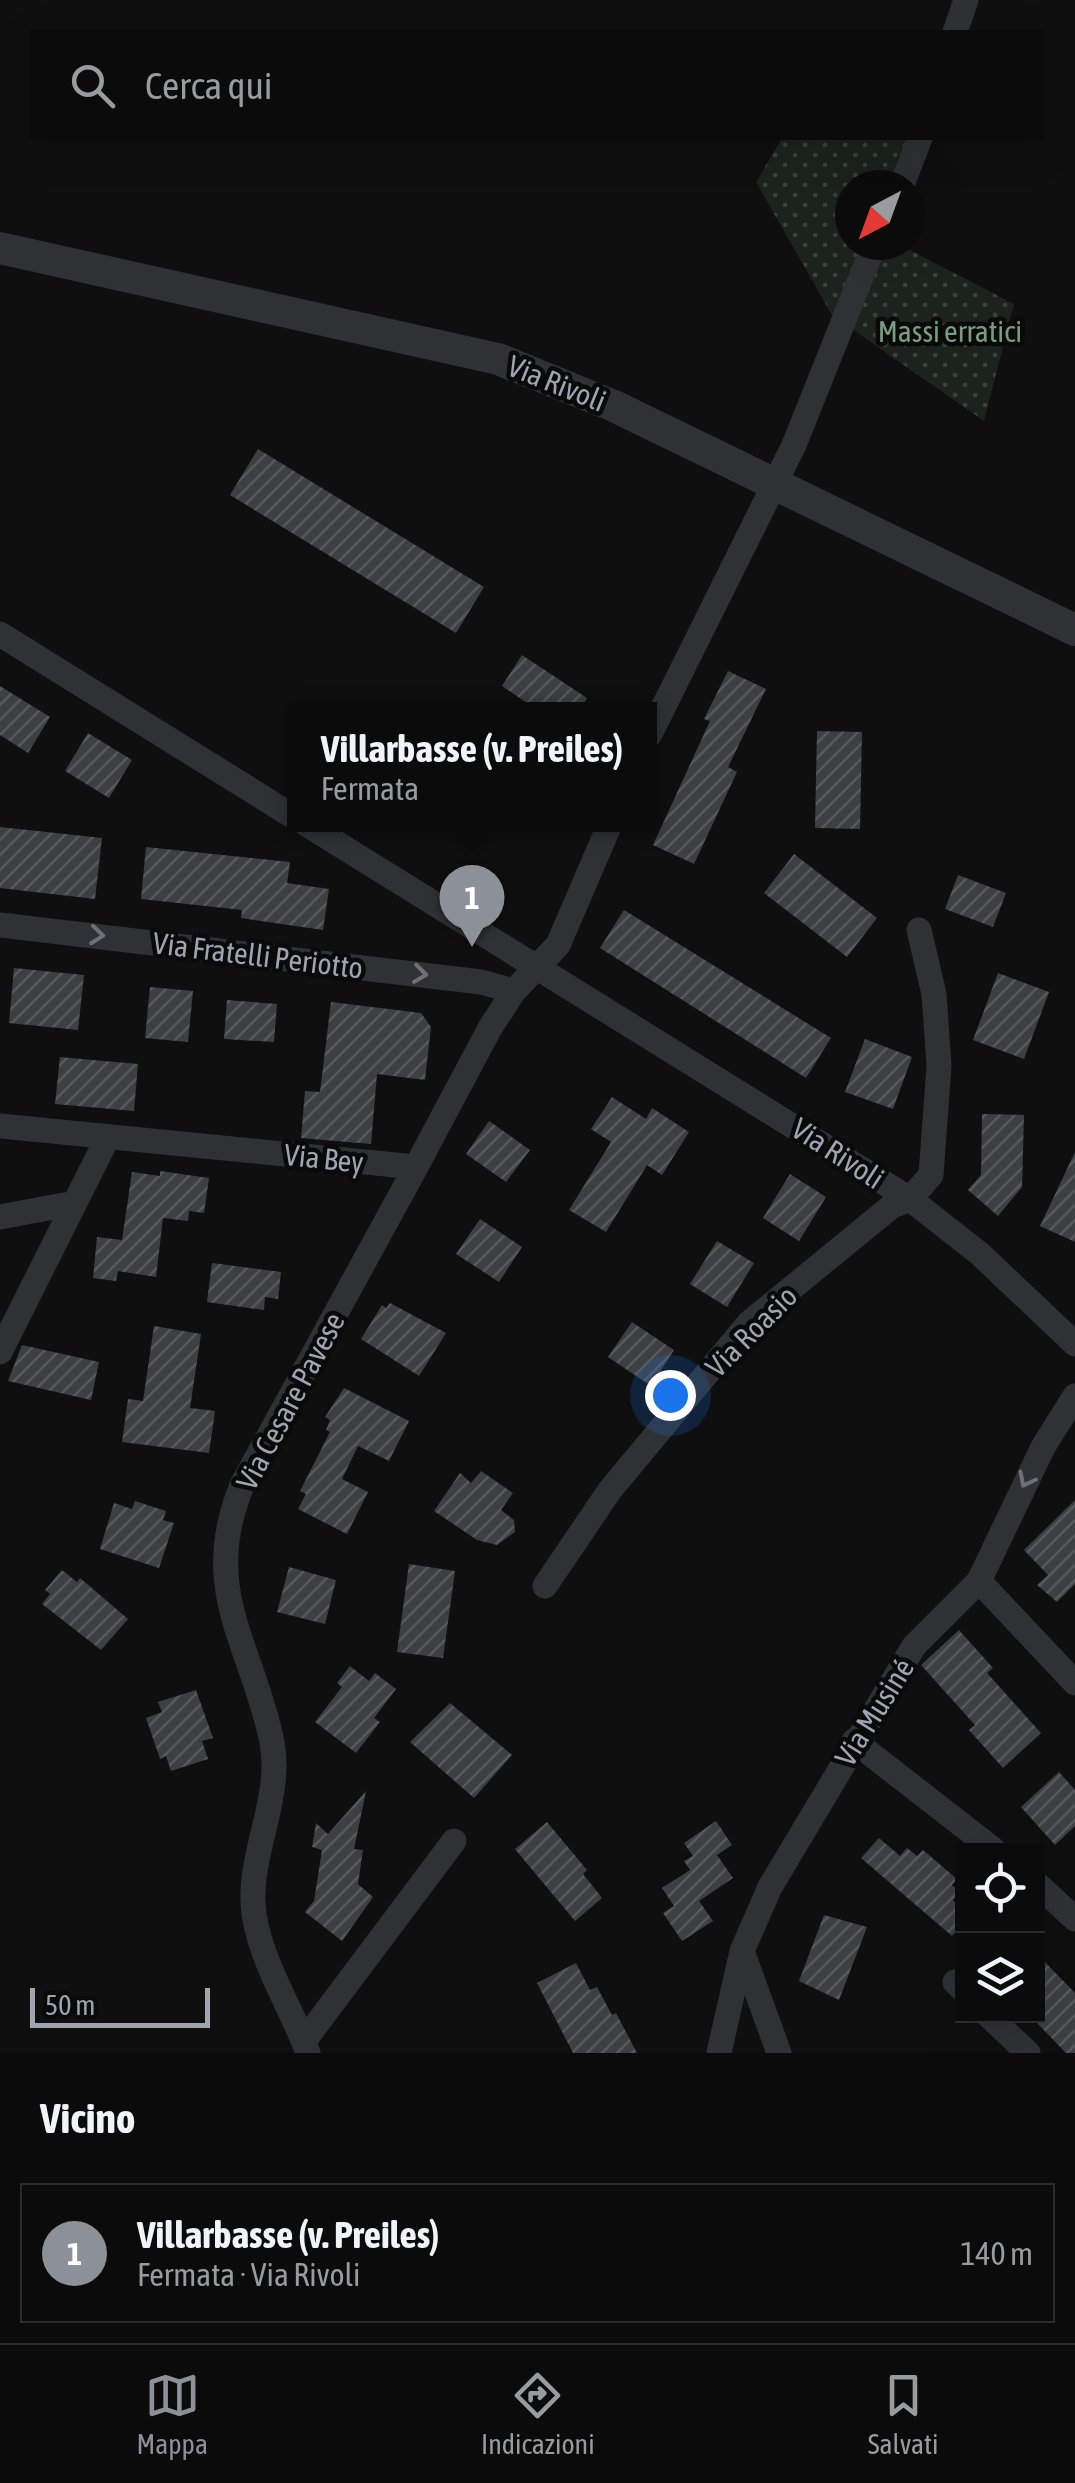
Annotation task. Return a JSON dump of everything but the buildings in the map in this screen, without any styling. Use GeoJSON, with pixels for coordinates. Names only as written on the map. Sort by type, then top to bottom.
{"type":"FeatureCollection","features":[{"type":"Feature","properties":{"kind":"street"},"geometry":{"type":"LineString","coordinates":[[956,30],[966,0]]}},
{"type":"Feature","properties":{"kind":"street"},"geometry":{"type":"LineString","coordinates":[[908,170],[919,140]]}},
{"type":"Feature","properties":{"kind":"street","name":"Via Rivoli"},"geometry":{"type":"LineString","coordinates":[[0,248],[498,359],[614,406],[1075,630]]}},
{"type":"Feature","properties":{"kind":"street"},"geometry":{"type":"LineString","coordinates":[[657,720],[774,485],[868,260]]}},
{"type":"Feature","properties":{"kind":"street"},"geometry":{"type":"LineString","coordinates":[[0,634],[287,814]]}},
{"type":"Feature","properties":{"kind":"street","name":"Via Rivoli"},"geometry":{"type":"LineString","coordinates":[[319,832],[910,1199],[980,1254],[1075,1344]]}},
{"type":"Feature","properties":{"kind":"street"},"geometry":{"type":"LineString","coordinates":[[416,1166],[514,991],[558,944],[607,832]]}},
{"type":"Feature","properties":{"kind":"street","name":"Via Fratelli Periotto"},"geometry":{"type":"LineString","coordinates":[[0,925],[481,982],[514,991]]}},
{"type":"Feature","properties":{"kind":"street","name":"Via Rivoli"},"geometry":{"type":"LineString","coordinates":[[910,1199],[931,1175],[939,1066],[934,994],[919,930]]}},
{"type":"Feature","properties":{"kind":"street","name":"Via Bey"},"geometry":{"type":"LineString","coordinates":[[0,1126],[416,1166]]}},
{"type":"Feature","properties":{"kind":"street"},"geometry":{"type":"LineString","coordinates":[[0,1352],[108,1137]]}},
{"type":"Feature","properties":{"kind":"street","name":"Via Cesare Pavese"},"geometry":{"type":"LineString","coordinates":[[306,2047],[258,1934],[253,1904],[274,1775],[272,1743],[232,1622],[226,1542],[231,1513],[244,1483],[416,1166]]}},
{"type":"Feature","properties":{"kind":"street","name":"Via Roasio"},"geometry":{"type":"LineString","coordinates":[[545,1586],[610,1490],[749,1324],[892,1206],[910,1199]]}},
{"type":"Feature","properties":{"kind":"street"},"geometry":{"type":"LineString","coordinates":[[0,1217],[75,1203]]}},
{"type":"Feature","properties":{"kind":"street","name":"Via Musiné"},"geometry":{"type":"LineString","coordinates":[[719,2053],[742,1951],[770,1886],[914,1646],[979,1581],[1043,1447],[1075,1396]]}},
{"type":"Feature","properties":{"kind":"street"},"geometry":{"type":"LineString","coordinates":[[979,1581],[1075,1683]]}},
{"type":"Feature","properties":{"kind":"street"},"geometry":{"type":"LineString","coordinates":[[854,1741],[985,1843]]}},
{"type":"Feature","properties":{"kind":"street"},"geometry":{"type":"LineString","coordinates":[[306,2047],[454,1840]]}},
{"type":"Feature","properties":{"kind":"street"},"geometry":{"type":"LineString","coordinates":[[1045,1891],[1075,1919]]}},
{"type":"Feature","properties":{"kind":"street"},"geometry":{"type":"LineString","coordinates":[[742,1951],[779,2053]]}},
{"type":"Feature","properties":{"kind":"street"},"geometry":{"type":"LineString","coordinates":[[997,2023],[1028,2053]]}},
{"type":"Feature","properties":{"kind":"green space","name":"Massi erratici"},"geometry":{"type":"Polygon","coordinates":[[[781,140],[907,140],[898,170],[835,170],[835,260],[925,258],[1014,304],[984,421],[832,315],[756,182],[781,140]]]}},
{"type":"Feature","properties":{"kind":"place","name":"Villarbasse (v. Preiles)"},"geometry":{"type":"Point","coordinates":[472,947]}}]}
